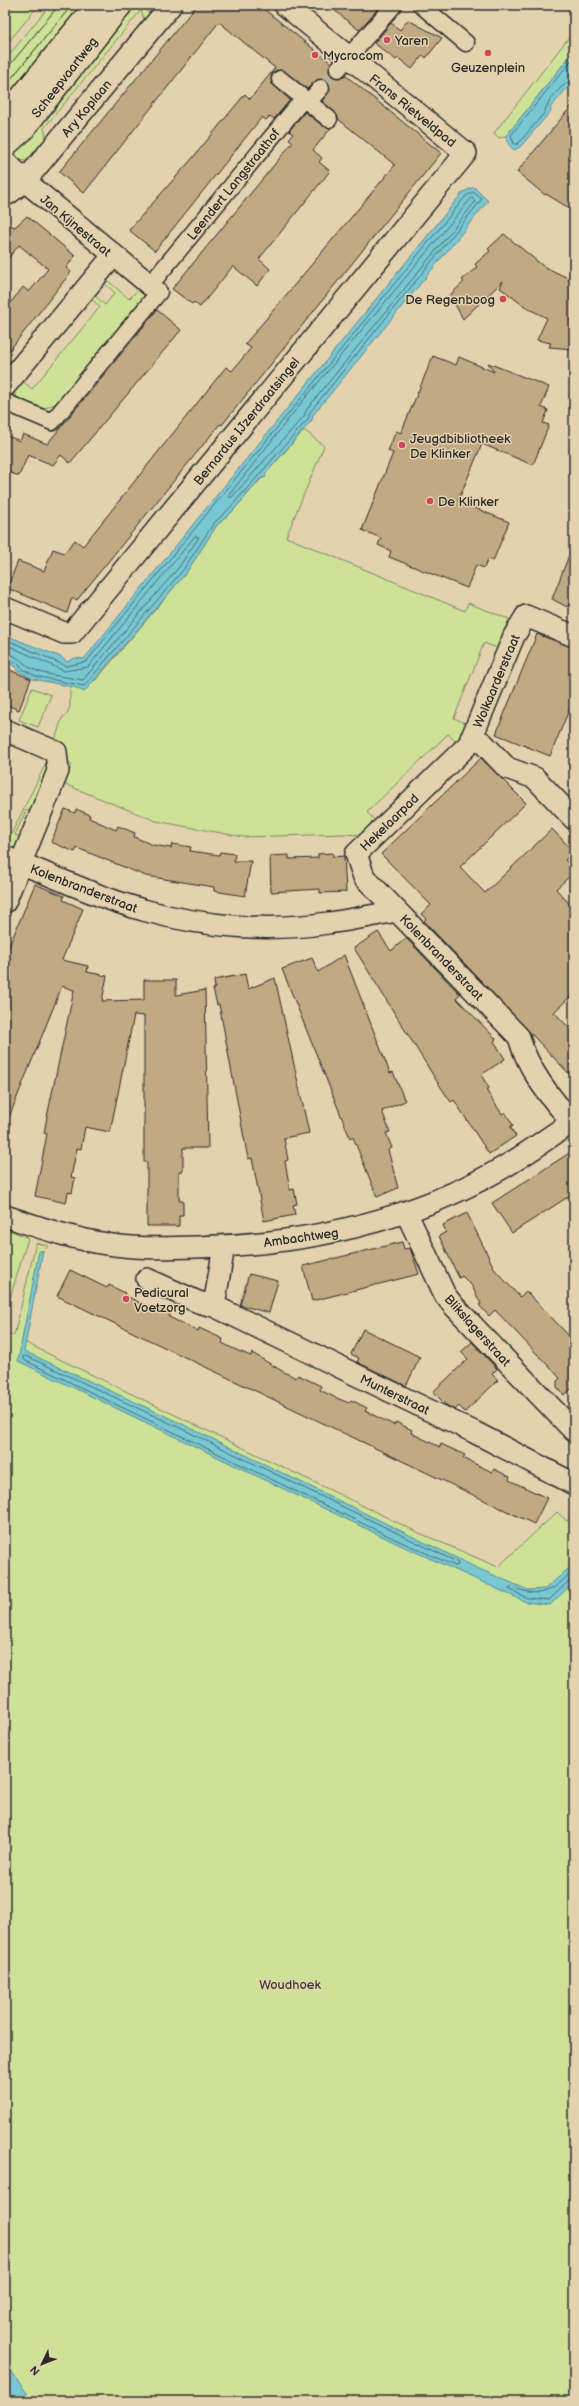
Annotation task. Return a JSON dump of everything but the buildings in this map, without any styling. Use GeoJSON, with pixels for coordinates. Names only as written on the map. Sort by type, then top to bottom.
{"type":"FeatureCollection","features":[{"type":"Feature","properties":{"kind":"street","name":"Scheepvaartweg"},"geometry":{"type":"LineString","coordinates":[[5,117],[96,5]]}},
{"type":"Feature","properties":{"kind":"street","name":"Scheepvaartweg"},"geometry":{"type":"LineString","coordinates":[[5,146],[22,131],[121,5]]}},
{"type":"Feature","properties":{"kind":"street","name":"Frans Rietveldpad"},"geometry":{"type":"LineString","coordinates":[[286,5],[343,63],[466,153]]}},
{"type":"Feature","properties":{"kind":"street"},"geometry":{"type":"LineString","coordinates":[[343,63],[394,5]]}},
{"type":"Feature","properties":{"kind":"street"},"geometry":{"type":"LineString","coordinates":[[421,5],[466,43]]}},
{"type":"Feature","properties":{"kind":"street","name":"Ary Koplaan"},"geometry":{"type":"LineString","coordinates":[[5,194],[8,194],[25,182],[165,9]]}},
{"type":"Feature","properties":{"kind":"street"},"geometry":{"type":"LineString","coordinates":[[280,79],[329,119]]}},
{"type":"Feature","properties":{"kind":"street","name":"Leendert Langstraathof"},"geometry":{"type":"LineString","coordinates":[[5,402],[52,422],[298,104],[312,98],[321,88]]}},
{"type":"Feature","properties":{"kind":"street","name":"Bernardus IJzerdraatsingel"},"geometry":{"type":"LineString","coordinates":[[5,608],[64,632],[72,633],[466,153]]}},
{"type":"Feature","properties":{"kind":"street","name":"Jan Kijnestraat"},"geometry":{"type":"LineString","coordinates":[[5,161],[25,182],[113,256],[155,289]]}},
{"type":"Feature","properties":{"kind":"street"},"geometry":{"type":"LineString","coordinates":[[5,386],[113,256]]}},
{"type":"Feature","properties":{"kind":"street","name":"Wolkaarderstraat"},"geometry":{"type":"LineString","coordinates":[[574,636],[526,616],[514,636],[471,738],[483,743],[507,768],[535,778],[574,819]]}},
{"type":"Feature","properties":{"kind":"street"},"geometry":{"type":"LineString","coordinates":[[5,730],[56,752],[58,771],[13,860],[5,902]]}},
{"type":"Feature","properties":{"kind":"street","name":"Hekelaarpad"},"geometry":{"type":"LineString","coordinates":[[397,911],[364,877],[356,854],[469,744],[471,738]]}},
{"type":"Feature","properties":{"kind":"street","name":"Kolenbranderstraat"},"geometry":{"type":"LineString","coordinates":[[13,860],[97,895],[148,911],[202,923],[266,928],[327,924],[397,911],[519,1037],[523,1054],[558,1107],[573,1121]]}},
{"type":"Feature","properties":{"kind":"street","name":"Ambachtweg"},"geometry":{"type":"LineString","coordinates":[[5,1216],[62,1234],[108,1244],[162,1248],[224,1246],[301,1238],[340,1231],[406,1212],[482,1180],[573,1121]]}},
{"type":"Feature","properties":{"kind":"street","name":"Blikslagerstraat"},"geometry":{"type":"LineString","coordinates":[[406,1212],[445,1295],[574,1431]]}},
{"type":"Feature","properties":{"kind":"street"},"geometry":{"type":"LineString","coordinates":[[214,1306],[224,1246]]}},
{"type":"Feature","properties":{"kind":"street","name":"Munterstraat"},"geometry":{"type":"LineString","coordinates":[[147,1279],[198,1302],[214,1306],[474,1432],[574,1484]]}},
{"type":"Feature","properties":{"kind":"green space"},"geometry":{"type":"Polygon","coordinates":[[[5,5],[39,5],[5,46],[5,5]]]}},
{"type":"Feature","properties":{"kind":"green space"},"geometry":{"type":"Polygon","coordinates":[[[50,5],[88,5],[5,108],[5,60],[50,5]]]}},
{"type":"Feature","properties":{"kind":"green space"},"geometry":{"type":"Polygon","coordinates":[[[128,5],[147,5],[147,12],[154,13],[146,26],[141,10],[44,128],[48,146],[26,161],[15,159],[17,149],[128,5]]]}},
{"type":"Feature","properties":{"kind":"green space"},"geometry":{"type":"Polygon","coordinates":[[[574,31],[574,51],[506,136],[499,138],[494,133],[574,31]]]}},
{"type":"Feature","properties":{"kind":"green space"},"geometry":{"type":"Polygon","coordinates":[[[113,267],[116,270],[107,280],[129,299],[141,287],[145,291],[143,300],[59,402],[43,409],[17,398],[13,390],[21,380],[32,389],[100,307],[89,297],[92,293],[105,305],[115,293],[102,281],[113,267]]]}},
{"type":"Feature","properties":{"kind":"green space"},"geometry":{"type":"Polygon","coordinates":[[[304,430],[324,446],[286,537],[465,611],[468,603],[509,619],[497,648],[484,643],[454,718],[467,724],[458,744],[448,734],[367,812],[377,823],[361,837],[360,835],[343,834],[243,837],[156,821],[64,784],[72,764],[68,762],[66,752],[56,744],[55,740],[62,718],[66,715],[70,707],[70,686],[96,680],[186,573],[217,525],[232,512],[304,430]]]}},
{"type":"Feature","properties":{"kind":"green space"},"geometry":{"type":"Polygon","coordinates":[[[32,688],[51,695],[38,727],[19,720],[32,688]]]}},
{"type":"Feature","properties":{"kind":"green space"},"geometry":{"type":"Polygon","coordinates":[[[48,759],[52,761],[34,813],[26,810],[15,835],[24,838],[16,851],[5,847],[48,759]]]}},
{"type":"Feature","properties":{"kind":"green space"},"geometry":{"type":"Polygon","coordinates":[[[5,1228],[28,1238],[5,1315],[5,1228]]]}},
{"type":"Feature","properties":{"kind":"green space","name":"Woudhoek"},"geometry":{"type":"Polygon","coordinates":[[[36,1243],[48,1246],[43,1251],[40,1251],[22,1341],[417,1532],[498,1567],[557,1512],[567,1521],[574,1513],[574,2401],[5,2401],[5,1332],[14,1336],[36,1243]]]}},
{"type":"Feature","properties":{"kind":"water"},"geometry":{"type":"Polygon","coordinates":[[[574,51],[574,83],[570,85],[550,108],[551,111],[520,147],[514,150],[509,145],[506,136],[574,51]]]}},
{"type":"Feature","properties":{"kind":"water"},"geometry":{"type":"Polygon","coordinates":[[[474,187],[488,201],[313,415],[312,420],[265,474],[266,477],[260,479],[232,512],[217,525],[186,573],[84,692],[74,687],[33,679],[16,670],[17,667],[5,662],[5,635],[61,657],[67,662],[75,658],[84,659],[463,192],[474,187]]]}},
{"type":"Feature","properties":{"kind":"water"},"geometry":{"type":"Polygon","coordinates":[[[39,1251],[43,1251],[24,1351],[178,1422],[477,1568],[528,1590],[545,1589],[574,1564],[574,1582],[550,1605],[526,1602],[398,1544],[18,1361],[39,1251]]]}},
{"type":"Feature","properties":{"kind":"water"},"geometry":{"type":"Polygon","coordinates":[[[5,2364],[33,2401],[7,2401],[5,2398],[5,2364]]]}},
{"type":"Feature","properties":{"kind":"tunnel"},"geometry":{"type":"LineString","coordinates":[[321,88],[338,69]]}},
{"type":"Feature","properties":{"kind":"tram line"},"geometry":{"type":"LineString","coordinates":[[5,71],[59,5]]}},
{"type":"Feature","properties":{"kind":"tram line"},"geometry":{"type":"LineString","coordinates":[[5,86],[72,5]]}},
{"type":"Feature","properties":{"kind":"place","name":"Yaren"},"geometry":{"type":"Point","coordinates":[387,40]}},
{"type":"Feature","properties":{"kind":"place","name":"Geuzenplein"},"geometry":{"type":"Point","coordinates":[488,53]}},
{"type":"Feature","properties":{"kind":"place","name":"Mycrocom"},"geometry":{"type":"Point","coordinates":[315,55]}},
{"type":"Feature","properties":{"kind":"place","name":"De Regenboog"},"geometry":{"type":"Point","coordinates":[503,299]}},
{"type":"Feature","properties":{"kind":"place","name":"Jeugdbibliotheek De Klinker"},"geometry":{"type":"Point","coordinates":[402,445]}},
{"type":"Feature","properties":{"kind":"place","name":"De Klinker"},"geometry":{"type":"Point","coordinates":[430,501]}},
{"type":"Feature","properties":{"kind":"place","name":"Pedicural Voetzorg"},"geometry":{"type":"Point","coordinates":[126,1299]}}]}
